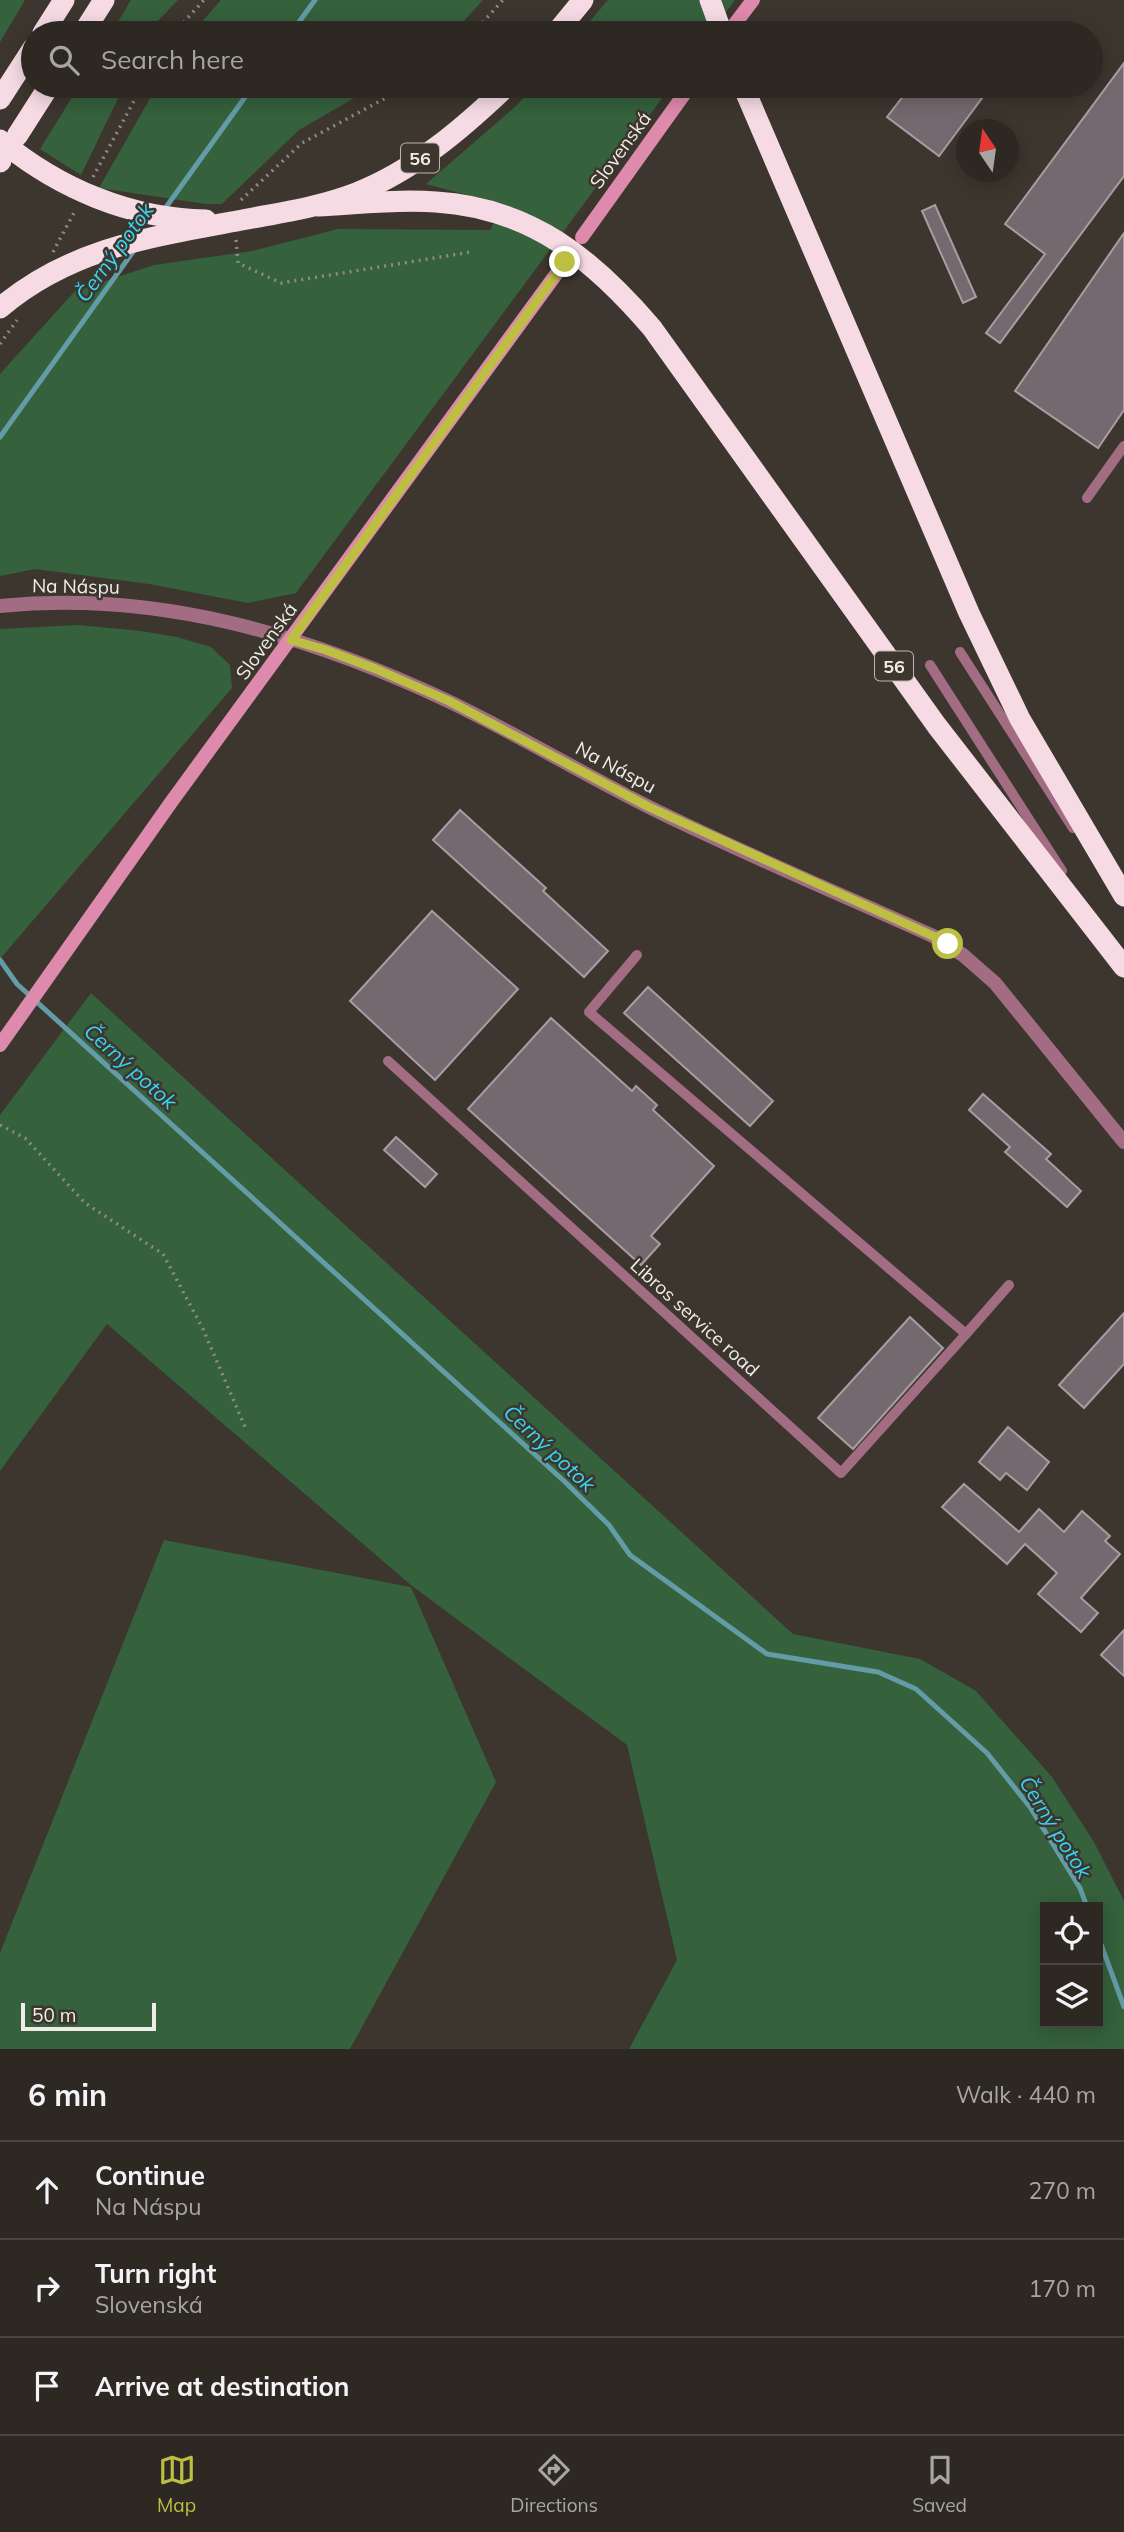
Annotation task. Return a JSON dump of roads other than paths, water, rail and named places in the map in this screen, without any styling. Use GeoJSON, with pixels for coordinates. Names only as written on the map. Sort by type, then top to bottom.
{"type":"FeatureCollection","features":[{"type":"Feature","properties":{"kind":"highway"},"geometry":{"type":"LineString","coordinates":[[51,21],[64,0]]}},
{"type":"Feature","properties":{"kind":"highway"},"geometry":{"type":"LineString","coordinates":[[91,21],[104,0]]}},
{"type":"Feature","properties":{"kind":"highway"},"geometry":{"type":"LineString","coordinates":[[565,21],[583,0]]}},
{"type":"Feature","properties":{"kind":"highway"},"geometry":{"type":"LineString","coordinates":[[710,0],[723,21]]}},
{"type":"Feature","properties":{"kind":"highway"},"geometry":{"type":"LineString","coordinates":[[0,99],[21,67]]}},
{"type":"Feature","properties":{"kind":"highway"},"geometry":{"type":"LineString","coordinates":[[5,150],[41,98]]}},
{"type":"Feature","properties":{"kind":"highway","name":"56"},"geometry":{"type":"LineString","coordinates":[[5,150],[96,198],[156,215],[188,220],[239,220],[318,206],[357,193],[416,160],[459,129],[494,98]]}},
{"type":"Feature","properties":{"kind":"highway"},"geometry":{"type":"LineString","coordinates":[[748,98],[993,665],[1049,770],[1124,896]]}},
{"type":"Feature","properties":{"kind":"highway","name":"56"},"geometry":{"type":"LineString","coordinates":[[318,206],[397,201],[438,202],[475,207],[512,218],[546,233],[605,275],[673,356],[937,726],[1124,965]]}},
{"type":"Feature","properties":{"kind":"highway"},"geometry":{"type":"LineString","coordinates":[[0,308],[34,283],[92,253],[239,220]]}},
{"type":"Feature","properties":{"kind":"street"},"geometry":{"type":"LineString","coordinates":[[735,21],[753,0]]}},
{"type":"Feature","properties":{"kind":"street","name":"Slovenská"},"geometry":{"type":"LineString","coordinates":[[582,237],[682,98]]}},
{"type":"Feature","properties":{"kind":"street","name":"Slovenská"},"geometry":{"type":"LineString","coordinates":[[1,1044],[165,811],[565,262]]}},
{"type":"Feature","properties":{"kind":"street","name":"Na Náspu"},"geometry":{"type":"LineString","coordinates":[[0,606],[83,603],[157,608],[196,614],[326,650],[449,701],[649,807],[940,940],[971,961],[995,983],[1124,1142]]}},
{"type":"Feature","properties":{"kind":"lane"},"geometry":{"type":"LineString","coordinates":[[1087,498],[1124,446]]}},
{"type":"Feature","properties":{"kind":"lane"},"geometry":{"type":"LineString","coordinates":[[960,652],[1062,812],[1124,903]]}},
{"type":"Feature","properties":{"kind":"lane"},"geometry":{"type":"LineString","coordinates":[[930,665],[1034,830],[1124,965]]}},
{"type":"Feature","properties":{"kind":"lane"},"geometry":{"type":"LineString","coordinates":[[637,955],[589,1012],[967,1334],[1009,1285]]}},
{"type":"Feature","properties":{"kind":"lane","name":"Libros service road"},"geometry":{"type":"LineString","coordinates":[[388,1061],[841,1473],[967,1334]]}},
{"type":"Feature","properties":{"kind":"waterway","name":"Černý potok"},"geometry":{"type":"LineString","coordinates":[[300,21],[315,0]]}},
{"type":"Feature","properties":{"kind":"waterway","name":"Černý potok"},"geometry":{"type":"LineString","coordinates":[[164,210],[244,98]]}},
{"type":"Feature","properties":{"kind":"waterway","name":"Černý potok"},"geometry":{"type":"LineString","coordinates":[[0,437],[135,249]]}},
{"type":"Feature","properties":{"kind":"waterway","name":"Černý potok"},"geometry":{"type":"LineString","coordinates":[[0,960],[17,984],[564,1481],[609,1525],[630,1555],[767,1654],[878,1672],[916,1689],[987,1753],[1030,1807],[1080,1888],[1085,1902]]}},
{"type":"Feature","properties":{"kind":"waterway","name":"Černý potok"},"geometry":{"type":"LineString","coordinates":[[1103,1950],[1124,2007]]}}]}
